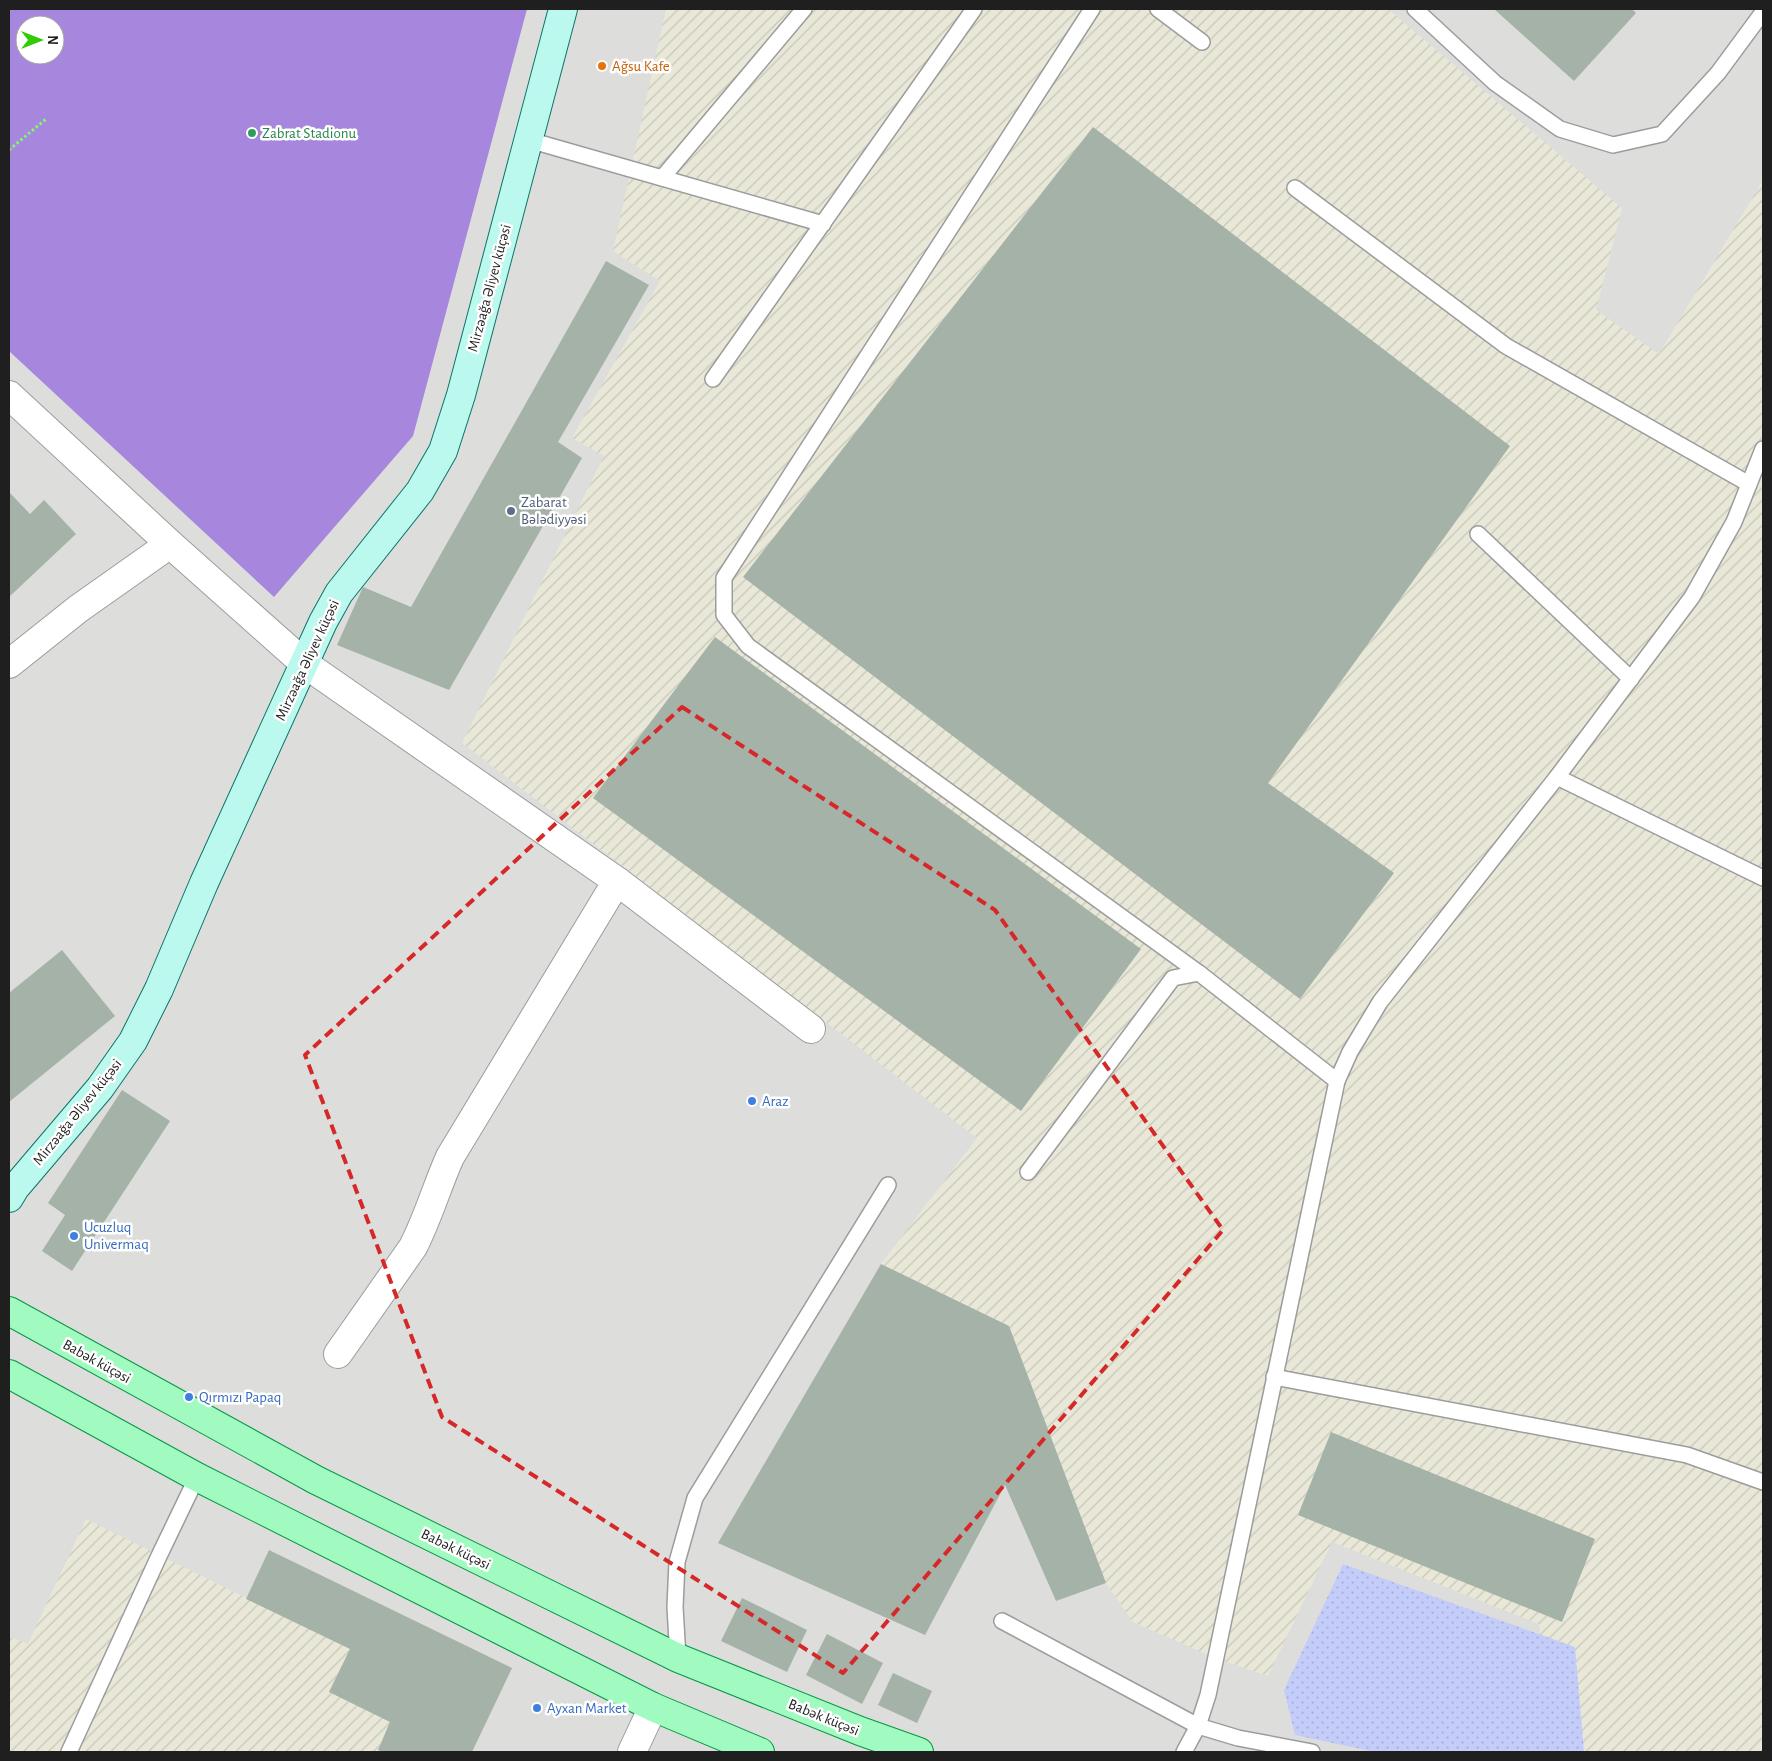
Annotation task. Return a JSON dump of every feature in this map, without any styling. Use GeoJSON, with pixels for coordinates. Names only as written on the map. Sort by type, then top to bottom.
{"type":"FeatureCollection","features":[{"type":"Feature","properties":{"kind":"main road","name":"Babək küçəsi"},"geometry":{"type":"LineString","coordinates":[[9,1311],[316,1480],[678,1658],[860,1731],[919,1752]]}},
{"type":"Feature","properties":{"kind":"main road"},"geometry":{"type":"LineString","coordinates":[[9,1374],[197,1477],[653,1707],[760,1752]]}},
{"type":"Feature","properties":{"kind":"street","name":"Mirzəağa Əliyev küçəsi"},"geometry":{"type":"LineString","coordinates":[[11,1190],[100,1088],[133,1041],[159,990],[204,883],[323,622],[339,593],[420,491],[443,451],[461,396],[563,9]]}},
{"type":"Feature","properties":{"kind":"street"},"geometry":{"type":"LineString","coordinates":[[9,395],[170,544],[305,664],[617,881],[810,1029]]}},
{"type":"Feature","properties":{"kind":"street"},"geometry":{"type":"LineString","coordinates":[[9,664],[78,609],[170,544]]}},
{"type":"Feature","properties":{"kind":"street"},"geometry":{"type":"LineString","coordinates":[[338,1354],[413,1247],[450,1157],[617,881]]}},
{"type":"Feature","properties":{"kind":"street"},"geometry":{"type":"LineString","coordinates":[[632,1752],[653,1707]]}},
{"type":"Feature","properties":{"kind":"lane"},"geometry":{"type":"LineString","coordinates":[[662,178],[804,9]]}},
{"type":"Feature","properties":{"kind":"lane"},"geometry":{"type":"LineString","coordinates":[[713,379],[974,9]]}},
{"type":"Feature","properties":{"kind":"lane"},"geometry":{"type":"LineString","coordinates":[[1092,9],[724,578],[724,615],[748,646],[1199,973],[1337,1081]]}},
{"type":"Feature","properties":{"kind":"lane"},"geometry":{"type":"LineString","coordinates":[[1158,9],[1202,42]]}},
{"type":"Feature","properties":{"kind":"lane"},"geometry":{"type":"LineString","coordinates":[[1415,9],[1495,83],[1560,129],[1613,145],[1662,134],[1718,73],[1763,12]]}},
{"type":"Feature","properties":{"kind":"lane"},"geometry":{"type":"LineString","coordinates":[[528,140],[823,224]]}},
{"type":"Feature","properties":{"kind":"lane"},"geometry":{"type":"LineString","coordinates":[[1295,188],[1506,346],[1749,484]]}},
{"type":"Feature","properties":{"kind":"lane"},"geometry":{"type":"LineString","coordinates":[[1184,1752],[1198,1726],[1208,1695],[1337,1081],[1350,1052],[1380,1002],[1557,777],[1692,598],[1734,522],[1763,450]]}},
{"type":"Feature","properties":{"kind":"lane"},"geometry":{"type":"LineString","coordinates":[[1478,534],[1631,679]]}},
{"type":"Feature","properties":{"kind":"lane"},"geometry":{"type":"LineString","coordinates":[[1557,777],[1763,878]]}},
{"type":"Feature","properties":{"kind":"lane"},"geometry":{"type":"LineString","coordinates":[[1028,1172],[1173,978],[1199,973]]}},
{"type":"Feature","properties":{"kind":"lane"},"geometry":{"type":"LineString","coordinates":[[678,1658],[675,1606],[677,1562],[695,1498],[888,1185]]}},
{"type":"Feature","properties":{"kind":"lane"},"geometry":{"type":"LineString","coordinates":[[1274,1377],[1687,1455],[1763,1482]]}},
{"type":"Feature","properties":{"kind":"lane"},"geometry":{"type":"LineString","coordinates":[[69,1752],[197,1477]]}},
{"type":"Feature","properties":{"kind":"lane"},"geometry":{"type":"LineString","coordinates":[[1002,1621],[1198,1726],[1238,1738],[1312,1752]]}},
{"type":"Feature","properties":{"kind":"path"},"geometry":{"type":"LineString","coordinates":[[9,150],[46,119]]}},
{"type":"Feature","properties":{"kind":"highlighted area"},"geometry":{"type":"Polygon","coordinates":[[[682,707],[995,910],[1223,1230],[843,1673],[442,1417],[305,1055],[682,707]]]}},
{"type":"Feature","properties":{"kind":"shaded area"},"geometry":{"type":"Polygon","coordinates":[[[9,9],[1763,9],[1763,1752],[9,1752],[9,9]]]}},
{"type":"Feature","properties":{"kind":"shaded area"},"geometry":{"type":"Polygon","coordinates":[[[9,9],[527,9],[413,436],[274,597],[9,351],[9,9]]]}},
{"type":"Feature","properties":{"kind":"shaded area"},"geometry":{"type":"Polygon","coordinates":[[[666,9],[1388,9],[1622,208],[1596,310],[1659,354],[1763,180],[1763,1752],[1551,1752],[1539,1624],[1332,1542],[1268,1676],[1215,1658],[1133,1622],[1106,1583],[1009,1326],[881,1264],[977,1138],[462,743],[604,456],[572,438],[660,281],[613,251],[666,9]]]}},
{"type":"Feature","properties":{"kind":"shaded area"},"geometry":{"type":"Polygon","coordinates":[[[86,1519],[350,1649],[329,1692],[390,1722],[378,1750],[383,1752],[9,1752],[9,1636],[28,1644],[86,1519]]]}},
{"type":"Feature","properties":{"kind":"shaded area"},"geometry":{"type":"Polygon","coordinates":[[[1343,1564],[1575,1647],[1584,1752],[1375,1752],[1295,1735],[1284,1690],[1343,1564]]]}},
{"type":"Feature","properties":{"kind":"building"},"geometry":{"type":"Polygon","coordinates":[[[1494,9],[1632,9],[1636,13],[1574,81],[1494,9]]]}},
{"type":"Feature","properties":{"kind":"building"},"geometry":{"type":"Polygon","coordinates":[[[1093,127],[1510,446],[1268,783],[1394,873],[1300,999],[743,577],[1093,127]]]}},
{"type":"Feature","properties":{"kind":"building"},"geometry":{"type":"Polygon","coordinates":[[[606,261],[649,285],[558,442],[582,458],[449,690],[337,645],[363,587],[411,607],[606,261]]]}},
{"type":"Feature","properties":{"kind":"building"},"geometry":{"type":"Polygon","coordinates":[[[9,492],[30,514],[44,500],[76,534],[9,597],[9,492]]]}},
{"type":"Feature","properties":{"kind":"building"},"geometry":{"type":"Polygon","coordinates":[[[715,637],[1141,949],[1021,1111],[593,798],[715,637]]]}},
{"type":"Feature","properties":{"kind":"building"},"geometry":{"type":"Polygon","coordinates":[[[62,950],[115,1016],[9,1102],[9,993],[62,950]]]}},
{"type":"Feature","properties":{"kind":"building"},"geometry":{"type":"Polygon","coordinates":[[[122,1090],[170,1121],[72,1271],[42,1251],[65,1215],[48,1203],[122,1090]]]}},
{"type":"Feature","properties":{"kind":"building"},"geometry":{"type":"Polygon","coordinates":[[[881,1264],[1009,1326],[1106,1583],[1056,1601],[1005,1485],[925,1635],[718,1543],[881,1264]]]}},
{"type":"Feature","properties":{"kind":"building"},"geometry":{"type":"Polygon","coordinates":[[[1331,1432],[1595,1539],[1562,1622],[1298,1515],[1331,1432]]]}},
{"type":"Feature","properties":{"kind":"building"},"geometry":{"type":"Polygon","coordinates":[[[269,1550],[512,1668],[472,1752],[383,1752],[378,1750],[390,1722],[329,1692],[350,1649],[246,1599],[269,1550]]]}},
{"type":"Feature","properties":{"kind":"building"},"geometry":{"type":"Polygon","coordinates":[[[742,1598],[807,1630],[787,1672],[721,1641],[742,1598]]]}},
{"type":"Feature","properties":{"kind":"building"},"geometry":{"type":"Polygon","coordinates":[[[827,1634],[883,1663],[862,1704],[806,1675],[827,1634]]]}},
{"type":"Feature","properties":{"kind":"building"},"geometry":{"type":"Polygon","coordinates":[[[893,1673],[932,1691],[917,1723],[878,1705],[893,1673]]]}},
{"type":"Feature","properties":{"kind":"place","name":"Ağsu Kafe"},"geometry":{"type":"Point","coordinates":[602,66]}},
{"type":"Feature","properties":{"kind":"place","name":"Zabrat Stadionu"},"geometry":{"type":"Point","coordinates":[252,133]}},
{"type":"Feature","properties":{"kind":"place","name":"Zabarat Bələdiyyəsi"},"geometry":{"type":"Point","coordinates":[511,511]}},
{"type":"Feature","properties":{"kind":"place","name":"Araz"},"geometry":{"type":"Point","coordinates":[752,1101]}},
{"type":"Feature","properties":{"kind":"place","name":"Ucuzluq Univermaq"},"geometry":{"type":"Point","coordinates":[74,1236]}},
{"type":"Feature","properties":{"kind":"place","name":"Qırmızı Papaq"},"geometry":{"type":"Point","coordinates":[189,1397]}},
{"type":"Feature","properties":{"kind":"place","name":"Ayxan Market"},"geometry":{"type":"Point","coordinates":[537,1708]}}]}
